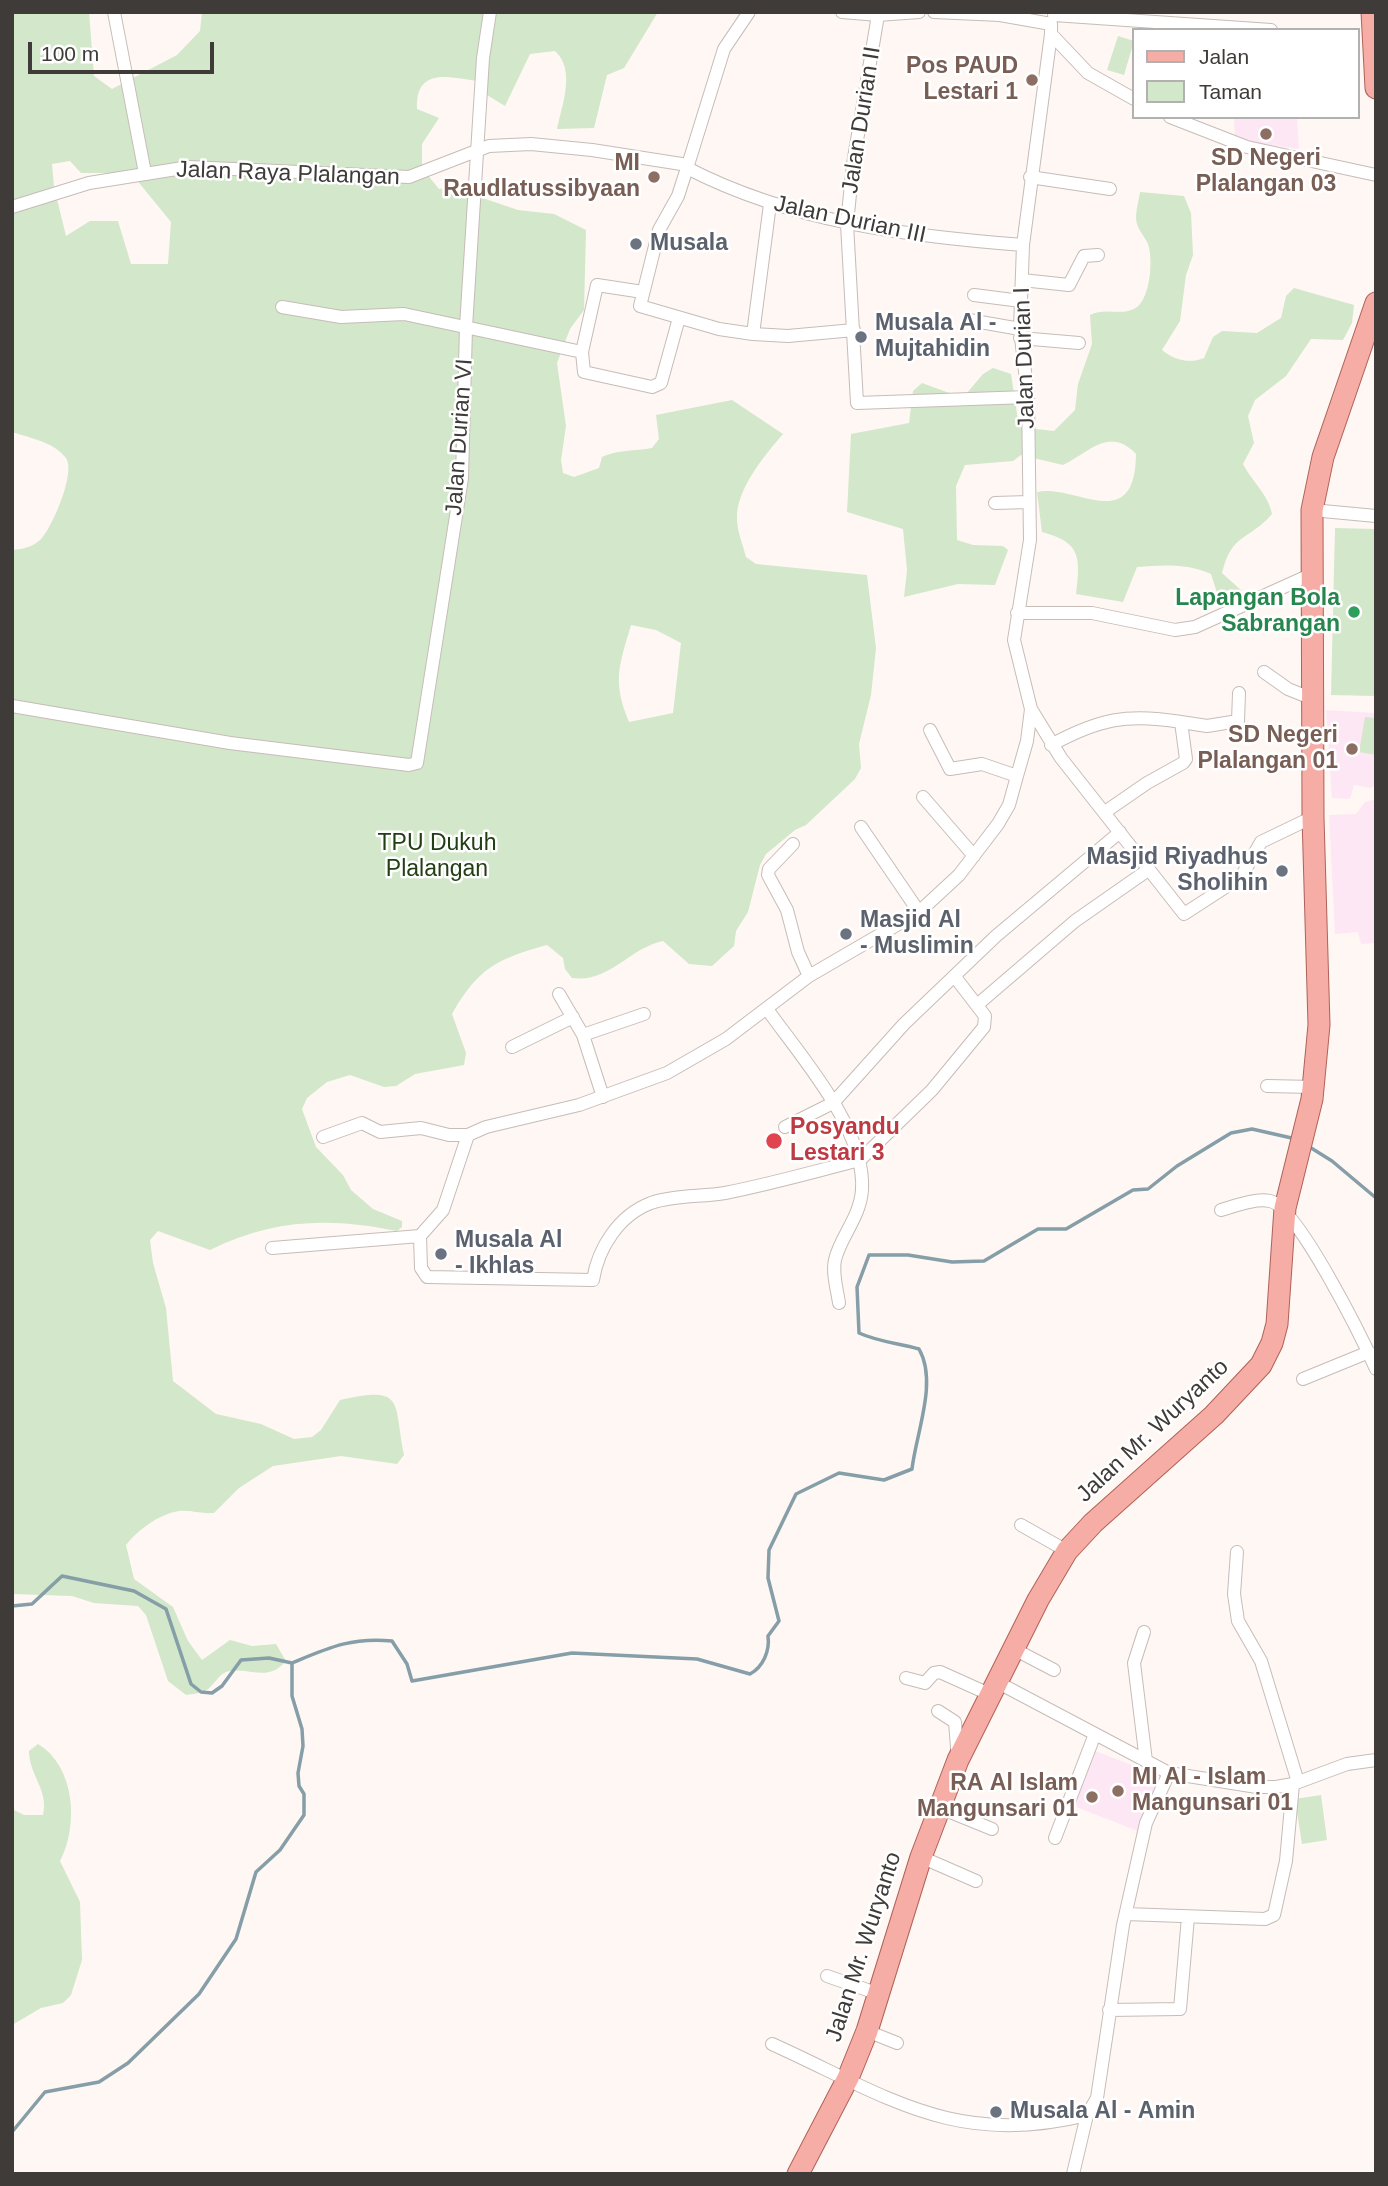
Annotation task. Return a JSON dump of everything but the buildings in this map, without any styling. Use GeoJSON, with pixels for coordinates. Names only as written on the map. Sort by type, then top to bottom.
{"type":"FeatureCollection","features":[{"type":"Feature","properties":{"kind":"main road"},"geometry":{"type":"LineString","coordinates":[[1372,12],[1376,88]]}},
{"type":"Feature","properties":{"kind":"main road","name":"Jalan Mr. Wuryanto"},"geometry":{"type":"LineString","coordinates":[[798,2174],[848,2078],[867,2031],[938,1807],[1012,1648],[1067,1551],[1093,1523],[1214,1415],[1268,1354],[1278,1324],[1285,1208],[1314,1087],[1319,1025],[1313,817],[1311,510],[1323,457],[1376,303]]}},
{"type":"Feature","properties":{"kind":"street"},"geometry":{"type":"LineString","coordinates":[[114,12],[145,173]]}},
{"type":"Feature","properties":{"kind":"street","name":"Jalan Durian VI"},"geometry":{"type":"LineString","coordinates":[[12,706],[230,743],[409,765],[417,763],[461,478],[466,327],[483,58],[490,12]]}},
{"type":"Feature","properties":{"kind":"street"},"geometry":{"type":"LineString","coordinates":[[749,12],[724,49],[678,197],[659,230],[639,303],[642,309],[747,333],[788,336],[854,330]]}},
{"type":"Feature","properties":{"kind":"street"},"geometry":{"type":"LineString","coordinates":[[842,12],[878,15],[919,12]]}},
{"type":"Feature","properties":{"kind":"street"},"geometry":{"type":"LineString","coordinates":[[934,12],[1053,21],[1149,18],[1251,28]]}},
{"type":"Feature","properties":{"kind":"street","name":"Jalan Durian II"},"geometry":{"type":"LineString","coordinates":[[878,15],[853,164],[847,224],[858,404],[1028,397]]}},
{"type":"Feature","properties":{"kind":"street"},"geometry":{"type":"LineString","coordinates":[[1053,21],[1088,73],[1132,98]]}},
{"type":"Feature","properties":{"kind":"street","name":"Jalan Durian I"},"geometry":{"type":"LineString","coordinates":[[1031,709],[1014,640],[1030,540],[1028,397],[1020,333],[1021,301],[1030,177],[1053,21]]}},
{"type":"Feature","properties":{"kind":"street"},"geometry":{"type":"LineString","coordinates":[[1175,119],[1247,147],[1376,175]]}},
{"type":"Feature","properties":{"kind":"street","name":"Jalan Raya Plalangan"},"geometry":{"type":"LineString","coordinates":[[12,207],[89,183],[189,167],[409,177],[489,146],[531,144],[688,166]]}},
{"type":"Feature","properties":{"kind":"street","name":"Jalan Durian III"},"geometry":{"type":"LineString","coordinates":[[688,166],[732,191],[847,224],[940,239],[1023,245]]}},
{"type":"Feature","properties":{"kind":"street"},"geometry":{"type":"LineString","coordinates":[[1030,177],[1110,189]]}},
{"type":"Feature","properties":{"kind":"street"},"geometry":{"type":"LineString","coordinates":[[747,333],[770,204]]}},
{"type":"Feature","properties":{"kind":"street"},"geometry":{"type":"LineString","coordinates":[[1023,280],[1071,285],[1084,256],[1098,255]]}},
{"type":"Feature","properties":{"kind":"street"},"geometry":{"type":"LineString","coordinates":[[643,292],[597,285],[582,352],[583,372],[656,387],[661,383],[679,318]]}},
{"type":"Feature","properties":{"kind":"street"},"geometry":{"type":"LineString","coordinates":[[974,295],[1021,301]]}},
{"type":"Feature","properties":{"kind":"street"},"geometry":{"type":"LineString","coordinates":[[282,307],[341,317],[404,314],[582,352]]}},
{"type":"Feature","properties":{"kind":"street"},"geometry":{"type":"LineString","coordinates":[[968,320],[1020,333],[1079,343]]}},
{"type":"Feature","properties":{"kind":"street"},"geometry":{"type":"LineString","coordinates":[[995,503],[1029,502]]}},
{"type":"Feature","properties":{"kind":"street"},"geometry":{"type":"LineString","coordinates":[[1311,510],[1376,516]]}},
{"type":"Feature","properties":{"kind":"street"},"geometry":{"type":"LineString","coordinates":[[1017,613],[1091,613],[1175,630],[1195,627],[1310,575]]}},
{"type":"Feature","properties":{"kind":"street"},"geometry":{"type":"LineString","coordinates":[[1264,672],[1287,689],[1313,699]]}},
{"type":"Feature","properties":{"kind":"street"},"geometry":{"type":"LineString","coordinates":[[1051,745],[1083,727],[1121,717],[1139,716],[1207,726],[1238,721],[1240,692]]}},
{"type":"Feature","properties":{"kind":"street"},"geometry":{"type":"LineString","coordinates":[[1031,709],[1051,745],[1184,914],[1241,877],[1261,842],[1313,817]]}},
{"type":"Feature","properties":{"kind":"street"},"geometry":{"type":"LineString","coordinates":[[323,1137],[362,1123],[380,1132],[421,1128],[449,1135],[468,1135],[486,1127],[603,1097],[667,1073],[726,1039],[809,976],[919,912],[974,856],[1009,805],[1027,741],[1031,709]]}},
{"type":"Feature","properties":{"kind":"street"},"geometry":{"type":"LineString","coordinates":[[1105,812],[1147,783],[1183,763],[1186,759],[1181,722]]}},
{"type":"Feature","properties":{"kind":"street"},"geometry":{"type":"LineString","coordinates":[[930,730],[950,769],[972,763],[982,764],[1017,776]]}},
{"type":"Feature","properties":{"kind":"street"},"geometry":{"type":"LineString","coordinates":[[923,797],[974,856]]}},
{"type":"Feature","properties":{"kind":"street"},"geometry":{"type":"LineString","coordinates":[[862,827],[919,912]]}},
{"type":"Feature","properties":{"kind":"street"},"geometry":{"type":"LineString","coordinates":[[785,1127],[833,1103],[904,1024],[1034,901],[1120,832]]}},
{"type":"Feature","properties":{"kind":"street"},"geometry":{"type":"LineString","coordinates":[[793,844],[769,869],[768,875],[787,910],[798,952],[809,976]]}},
{"type":"Feature","properties":{"kind":"street"},"geometry":{"type":"LineString","coordinates":[[977,1005],[1075,921],[1149,870]]}},
{"type":"Feature","properties":{"kind":"street"},"geometry":{"type":"LineString","coordinates":[[419,1236],[421,1268],[427,1277],[544,1278],[586,1282],[593,1280],[600,1251],[610,1236],[636,1212],[652,1203],[726,1193],[860,1160],[932,1090],[984,1027],[985,1016],[955,977]]}},
{"type":"Feature","properties":{"kind":"street"},"geometry":{"type":"LineString","coordinates":[[559,994],[583,1035],[603,1097]]}},
{"type":"Feature","properties":{"kind":"street"},"geometry":{"type":"LineString","coordinates":[[767,1009],[833,1103],[860,1160],[862,1191],[850,1231],[835,1260],[839,1303]]}},
{"type":"Feature","properties":{"kind":"street"},"geometry":{"type":"LineString","coordinates":[[583,1035],[644,1014]]}},
{"type":"Feature","properties":{"kind":"street"},"geometry":{"type":"LineString","coordinates":[[512,1047],[573,1017]]}},
{"type":"Feature","properties":{"kind":"street"},"geometry":{"type":"LineString","coordinates":[[1267,1086],[1314,1087]]}},
{"type":"Feature","properties":{"kind":"street"},"geometry":{"type":"LineString","coordinates":[[272,1248],[419,1236],[443,1210],[468,1135]]}},
{"type":"Feature","properties":{"kind":"street"},"geometry":{"type":"LineString","coordinates":[[1221,1210],[1269,1200],[1285,1208],[1336,1288],[1376,1369]]}},
{"type":"Feature","properties":{"kind":"street"},"geometry":{"type":"LineString","coordinates":[[1303,1379],[1369,1352]]}},
{"type":"Feature","properties":{"kind":"street"},"geometry":{"type":"LineString","coordinates":[[1021,1525],[1067,1551]]}},
{"type":"Feature","properties":{"kind":"street"},"geometry":{"type":"LineString","coordinates":[[1126,1914],[1265,1919],[1274,1915],[1286,1861],[1295,1783],[1261,1661],[1238,1620],[1234,1594],[1237,1552]]}},
{"type":"Feature","properties":{"kind":"street"},"geometry":{"type":"LineString","coordinates":[[1144,1632],[1134,1663],[1146,1761]]}},
{"type":"Feature","properties":{"kind":"street"},"geometry":{"type":"LineString","coordinates":[[1012,1648],[1054,1670]]}},
{"type":"Feature","properties":{"kind":"street"},"geometry":{"type":"LineString","coordinates":[[906,1678],[925,1683],[934,1673],[940,1672],[992,1688],[1095,1734],[1169,1773],[1257,1787],[1295,1783],[1347,1764],[1376,1760]]}},
{"type":"Feature","properties":{"kind":"street"},"geometry":{"type":"LineString","coordinates":[[938,1711],[955,1722],[954,1742],[958,1760]]}},
{"type":"Feature","properties":{"kind":"street"},"geometry":{"type":"LineString","coordinates":[[1055,1838],[1095,1734]]}},
{"type":"Feature","properties":{"kind":"street"},"geometry":{"type":"LineString","coordinates":[[1073,2174],[1087,2115],[1097,2098],[1126,1914],[1146,1823],[1169,1773]]}},
{"type":"Feature","properties":{"kind":"street"},"geometry":{"type":"LineString","coordinates":[[938,1807],[992,1829]]}},
{"type":"Feature","properties":{"kind":"street"},"geometry":{"type":"LineString","coordinates":[[921,1857],[976,1881]]}},
{"type":"Feature","properties":{"kind":"street"},"geometry":{"type":"LineString","coordinates":[[1109,2010],[1180,2009],[1188,1917]]}},
{"type":"Feature","properties":{"kind":"street"},"geometry":{"type":"LineString","coordinates":[[827,1976],[879,1994]]}},
{"type":"Feature","properties":{"kind":"street"},"geometry":{"type":"LineString","coordinates":[[867,2031],[897,2043]]}},
{"type":"Feature","properties":{"kind":"street"},"geometry":{"type":"LineString","coordinates":[[772,2044],[913,2110],[988,2126],[1042,2124],[1087,2115]]}},
{"type":"Feature","properties":{"kind":"shaded area","name":"SD Negeri Plalangan 03"},"geometry":{"type":"Polygon","coordinates":[[[1234,119],[1297,119],[1299,149],[1235,140],[1234,119]]]}},
{"type":"Feature","properties":{"kind":"shaded area","name":"SD Negeri Plalangan 01"},"geometry":{"type":"Polygon","coordinates":[[[1326,710],[1376,713],[1376,785],[1371,788],[1354,785],[1350,799],[1332,798],[1326,710]]]}},
{"type":"Feature","properties":{"kind":"shaded area"},"geometry":{"type":"Polygon","coordinates":[[[1376,799],[1376,943],[1361,944],[1358,932],[1335,934],[1329,815],[1356,814],[1365,802],[1376,799]]]}},
{"type":"Feature","properties":{"kind":"shaded area","name":"MI Al - Islam Mangunsari 01"},"geometry":{"type":"Polygon","coordinates":[[[1095,1751],[1161,1776],[1140,1832],[1074,1806],[1095,1751]]]}},
{"type":"Feature","properties":{"kind":"green space","name":"TPU Dukuh Plalangan"},"geometry":{"type":"Polygon","coordinates":[[[12,12],[89,12],[94,76],[112,89],[177,55],[200,31],[202,12],[658,12],[624,68],[607,75],[594,128],[557,129],[566,78],[565,68],[555,51],[530,54],[505,106],[482,92],[477,81],[446,77],[428,81],[422,86],[418,96],[417,109],[439,118],[422,144],[422,168],[439,189],[450,187],[518,210],[554,214],[586,230],[584,310],[570,329],[557,363],[566,426],[561,460],[563,473],[574,477],[599,468],[602,457],[652,448],[659,439],[656,415],[732,400],[783,434],[753,473],[741,496],[737,524],[746,557],[756,564],[867,575],[876,648],[871,695],[859,744],[861,768],[855,779],[806,825],[795,830],[766,854],[760,865],[748,912],[736,931],[734,946],[712,966],[689,964],[663,941],[640,950],[609,970],[585,978],[572,978],[565,969],[563,958],[547,945],[515,955],[480,976],[461,998],[452,1014],[466,1053],[464,1065],[415,1074],[396,1086],[384,1087],[350,1075],[327,1082],[307,1098],[302,1109],[316,1147],[343,1175],[351,1190],[373,1209],[402,1221],[402,1227],[397,1231],[348,1224],[301,1224],[256,1232],[210,1250],[158,1231],[150,1240],[153,1263],[166,1308],[173,1381],[216,1414],[261,1424],[294,1439],[312,1437],[321,1430],[340,1400],[376,1395],[386,1397],[393,1402],[396,1410],[404,1455],[397,1464],[341,1456],[273,1466],[239,1488],[214,1513],[183,1511],[164,1515],[131,1539],[126,1545],[134,1579],[173,1607],[188,1641],[202,1660],[230,1640],[252,1646],[276,1644],[286,1661],[266,1673],[226,1672],[208,1689],[186,1695],[168,1681],[146,1615],[138,1606],[94,1603],[72,1596],[12,1594],[12,550],[32,545],[47,531],[66,486],[68,465],[66,458],[55,448],[12,432],[12,12]],[[70,161],[52,164],[54,187],[66,236],[90,221],[118,221],[131,264],[168,264],[171,222],[131,173],[81,173],[70,161]],[[631,625],[619,674],[620,695],[629,722],[673,713],[681,643],[656,630],[631,625]]]}},
{"type":"Feature","properties":{"kind":"green space"},"geometry":{"type":"Polygon","coordinates":[[[1118,36],[1132,40],[1124,75],[1107,70],[1118,36]]]}},
{"type":"Feature","properties":{"kind":"green space"},"geometry":{"type":"Polygon","coordinates":[[[1140,192],[1184,196],[1191,213],[1193,255],[1186,275],[1180,321],[1162,350],[1172,356],[1187,361],[1204,358],[1213,337],[1222,331],[1257,333],[1281,318],[1286,296],[1294,288],[1354,305],[1352,323],[1343,340],[1311,339],[1286,376],[1255,400],[1248,416],[1254,443],[1243,464],[1264,494],[1272,514],[1236,543],[1226,560],[1222,573],[1242,591],[1220,602],[1211,574],[1184,566],[1165,565],[1137,567],[1123,602],[1076,594],[1078,570],[1075,552],[1064,541],[1042,532],[1037,492],[1052,491],[1100,501],[1114,500],[1125,494],[1133,479],[1136,454],[1117,442],[1108,442],[1091,448],[1063,465],[1021,455],[1013,461],[965,465],[956,486],[957,540],[973,545],[1003,546],[1008,550],[995,585],[958,584],[904,597],[907,570],[903,529],[847,512],[851,434],[909,423],[913,391],[922,383],[952,394],[967,393],[983,374],[993,368],[1011,374],[1019,427],[1054,431],[1075,410],[1078,384],[1092,344],[1090,315],[1132,310],[1142,302],[1148,286],[1148,244],[1136,220],[1140,192]]]}},
{"type":"Feature","properties":{"kind":"green space","name":"Lapangan Bola Sabrangan"},"geometry":{"type":"Polygon","coordinates":[[[1335,528],[1376,529],[1376,696],[1331,695],[1335,528]]]}},
{"type":"Feature","properties":{"kind":"green space"},"geometry":{"type":"Polygon","coordinates":[[[1365,717],[1376,718],[1376,755],[1359,752],[1365,717]]]}},
{"type":"Feature","properties":{"kind":"green space"},"geometry":{"type":"Polygon","coordinates":[[[38,1744],[60,1766],[70,1797],[70,1831],[60,1861],[80,1902],[82,1960],[71,1995],[63,2003],[41,2008],[12,2025],[12,1809],[24,1815],[43,1815],[43,1798],[29,1751],[38,1744]]]}},
{"type":"Feature","properties":{"kind":"green space"},"geometry":{"type":"Polygon","coordinates":[[[1321,1795],[1327,1840],[1302,1844],[1295,1799],[1321,1795]]]}},
{"type":"Feature","properties":{"kind":"waterway"},"geometry":{"type":"LineString","coordinates":[[12,2132],[45,2092],[99,2082],[128,2063],[199,1994],[236,1939],[256,1872],[280,1850],[304,1815],[304,1794],[299,1786],[298,1773],[303,1746],[302,1729],[292,1696],[292,1663],[340,1645],[377,1640],[392,1641],[407,1664],[412,1681],[572,1653],[697,1659],[750,1674],[765,1658],[768,1636],[779,1621],[768,1578],[769,1550],[796,1494],[839,1473],[884,1480],[912,1469],[926,1392],[924,1362],[919,1349],[859,1333],[857,1287],[869,1255],[908,1255],[952,1262],[984,1261],[1038,1229],[1066,1229],[1133,1190],[1148,1189],[1177,1166],[1231,1133],[1252,1129],[1296,1139]]}},
{"type":"Feature","properties":{"kind":"waterway"},"geometry":{"type":"LineString","coordinates":[[1308,1146],[1332,1161],[1376,1198]]}},
{"type":"Feature","properties":{"kind":"waterway"},"geometry":{"type":"LineString","coordinates":[[12,1606],[32,1604],[62,1576],[134,1591],[166,1609],[191,1684],[201,1692],[212,1693],[222,1686],[241,1660],[269,1658],[292,1663]]}},
{"type":"Feature","properties":{"kind":"place","name":"Pos PAUD Lestari 1"},"geometry":{"type":"Point","coordinates":[1032,80]}},
{"type":"Feature","properties":{"kind":"place","name":"SD Negeri Plalangan 03"},"geometry":{"type":"Point","coordinates":[1266,134]}},
{"type":"Feature","properties":{"kind":"place","name":"MI Raudlatussibyaan"},"geometry":{"type":"Point","coordinates":[654,177]}},
{"type":"Feature","properties":{"kind":"place","name":"Musala"},"geometry":{"type":"Point","coordinates":[636,244]}},
{"type":"Feature","properties":{"kind":"place","name":"Musala Al - Mujtahidin"},"geometry":{"type":"Point","coordinates":[861,337]}},
{"type":"Feature","properties":{"kind":"place","name":"Lapangan Bola Sabrangan"},"geometry":{"type":"Point","coordinates":[1354,612]}},
{"type":"Feature","properties":{"kind":"place","name":"SD Negeri Plalangan 01"},"geometry":{"type":"Point","coordinates":[1352,749]}},
{"type":"Feature","properties":{"kind":"place","name":"Masjid Riyadhus Sholihin"},"geometry":{"type":"Point","coordinates":[1282,871]}},
{"type":"Feature","properties":{"kind":"place","name":"Masjid Al - Muslimin"},"geometry":{"type":"Point","coordinates":[846,934]}},
{"type":"Feature","properties":{"kind":"place","name":"Posyandu Lestari 3"},"geometry":{"type":"Point","coordinates":[774,1141]}},
{"type":"Feature","properties":{"kind":"place","name":"Musala Al - Ikhlas"},"geometry":{"type":"Point","coordinates":[441,1254]}},
{"type":"Feature","properties":{"kind":"place","name":"MI Al - Islam Mangunsari 01"},"geometry":{"type":"Point","coordinates":[1118,1791]}},
{"type":"Feature","properties":{"kind":"place","name":"RA Al Islam Mangunsari 01"},"geometry":{"type":"Point","coordinates":[1092,1797]}},
{"type":"Feature","properties":{"kind":"place","name":"Musala Al - Amin"},"geometry":{"type":"Point","coordinates":[996,2112]}}]}
